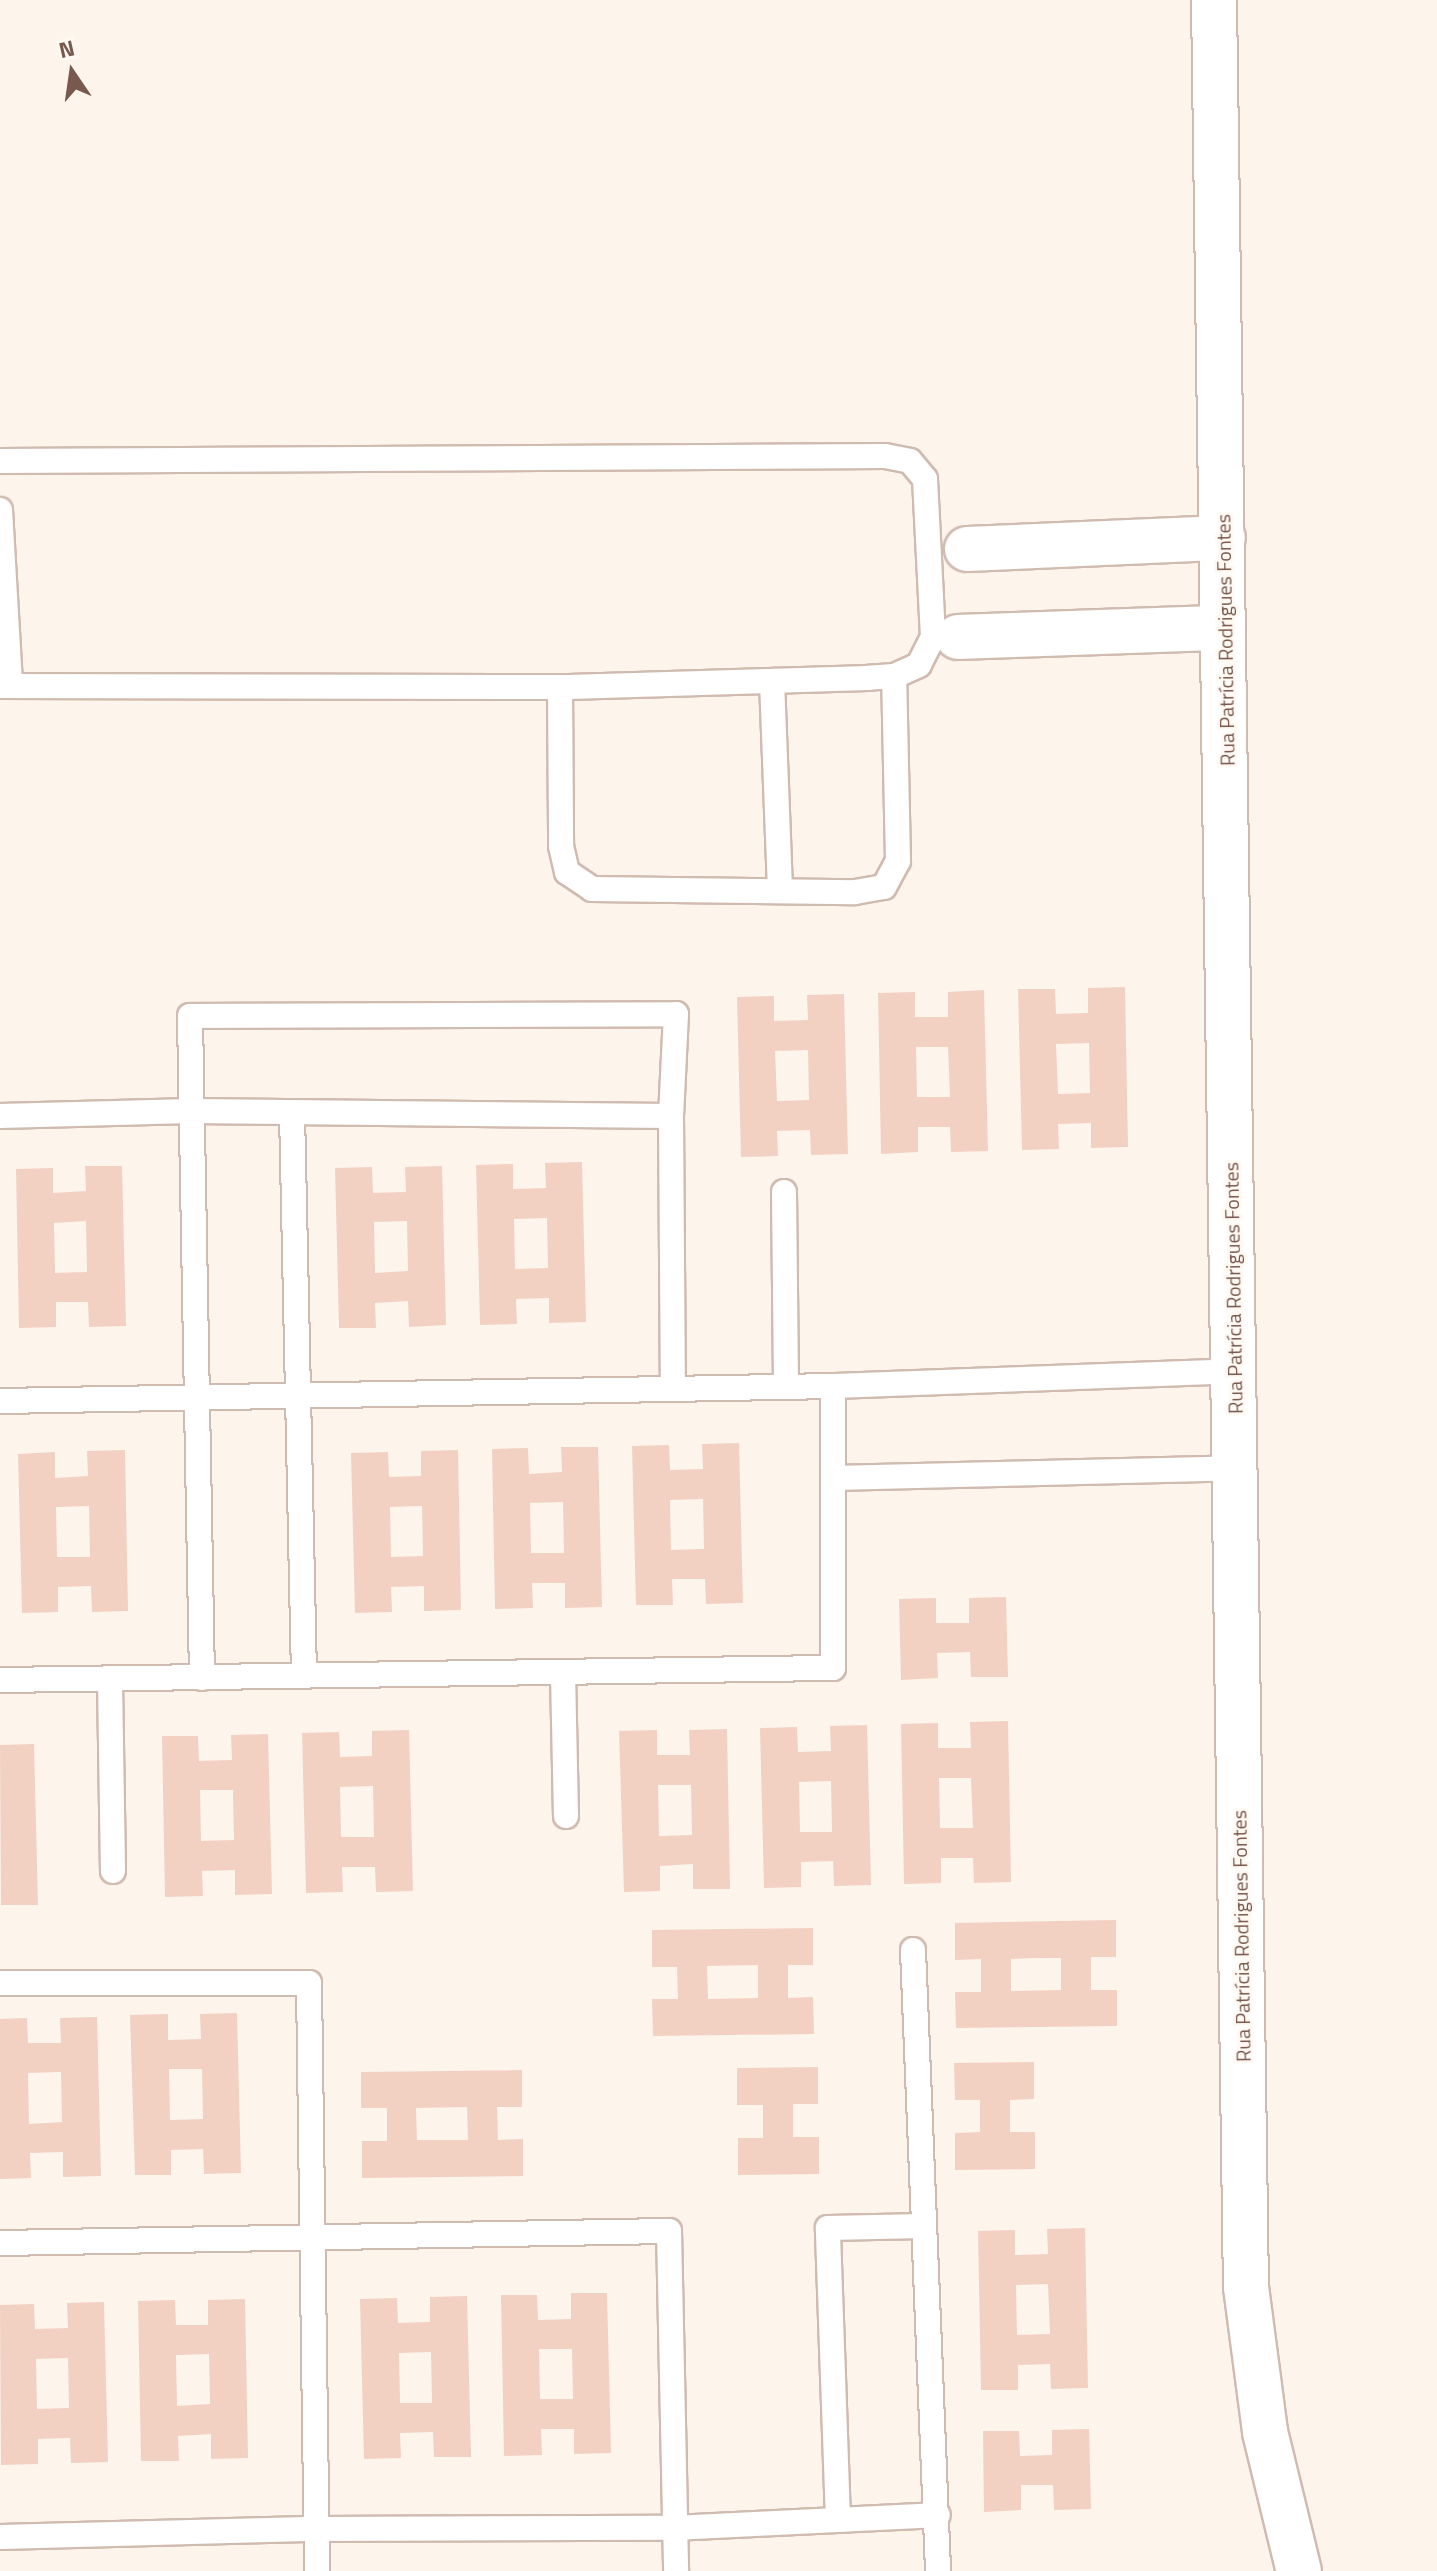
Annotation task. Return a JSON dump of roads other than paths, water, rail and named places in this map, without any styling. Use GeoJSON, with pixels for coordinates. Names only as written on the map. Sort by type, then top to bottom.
{"type":"FeatureCollection","features":[{"type":"Feature","properties":{"kind":"street","name":"Rua Patrícia Rodrigues Fontes"},"geometry":{"type":"LineString","coordinates":[[1214,0],[1246,2287],[1265,2432],[1299,2571]]}},
{"type":"Feature","properties":{"kind":"street"},"geometry":{"type":"LineString","coordinates":[[949,548],[1223,538]]}},
{"type":"Feature","properties":{"kind":"street"},"geometry":{"type":"LineString","coordinates":[[945,637],[1221,628]]}},
{"type":"Feature","properties":{"kind":"lane"},"geometry":{"type":"LineString","coordinates":[[0,461],[885,456],[910,461],[925,479],[949,548],[945,637],[919,665],[894,676],[560,687],[5,685],[0,510]]}},
{"type":"Feature","properties":{"kind":"lane"},"geometry":{"type":"LineString","coordinates":[[560,687],[561,846],[567,872],[592,889],[884,887],[898,861],[894,676]]}},
{"type":"Feature","properties":{"kind":"lane"},"geometry":{"type":"LineString","coordinates":[[772,681],[780,889]]}},
{"type":"Feature","properties":{"kind":"lane"},"geometry":{"type":"LineString","coordinates":[[202,1678],[190,1016],[676,1014],[671,1116],[673,1388]]}},
{"type":"Feature","properties":{"kind":"lane"},"geometry":{"type":"LineString","coordinates":[[0,1116],[191,1111],[671,1116]]}},
{"type":"Feature","properties":{"kind":"lane"},"geometry":{"type":"LineString","coordinates":[[292,1112],[304,1676]]}},
{"type":"Feature","properties":{"kind":"lane"},"geometry":{"type":"LineString","coordinates":[[784,1192],[786,1384]]}},
{"type":"Feature","properties":{"kind":"lane"},"geometry":{"type":"LineString","coordinates":[[0,1401],[195,1394],[786,1384],[833,1386],[1235,1371]]}},
{"type":"Feature","properties":{"kind":"lane"},"geometry":{"type":"LineString","coordinates":[[0,1680],[110,1681],[833,1668],[833,1386]]}},
{"type":"Feature","properties":{"kind":"lane"},"geometry":{"type":"LineString","coordinates":[[835,1478],[1235,1468]]}},
{"type":"Feature","properties":{"kind":"lane"},"geometry":{"type":"LineString","coordinates":[[563,1673],[566,1816]]}},
{"type":"Feature","properties":{"kind":"lane"},"geometry":{"type":"LineString","coordinates":[[110,1681],[113,1871]]}},
{"type":"Feature","properties":{"kind":"lane"},"geometry":{"type":"LineString","coordinates":[[913,1950],[938,2571]]}},
{"type":"Feature","properties":{"kind":"lane"},"geometry":{"type":"LineString","coordinates":[[0,1983],[309,1983],[317,2571]]}},
{"type":"Feature","properties":{"kind":"lane"},"geometry":{"type":"LineString","coordinates":[[838,2520],[828,2228],[924,2226]]}},
{"type":"Feature","properties":{"kind":"lane"},"geometry":{"type":"LineString","coordinates":[[0,2243],[311,2241],[669,2231],[676,2571]]}},
{"type":"Feature","properties":{"kind":"lane"},"geometry":{"type":"LineString","coordinates":[[0,2537],[316,2529],[675,2528],[938,2515]]}}]}
